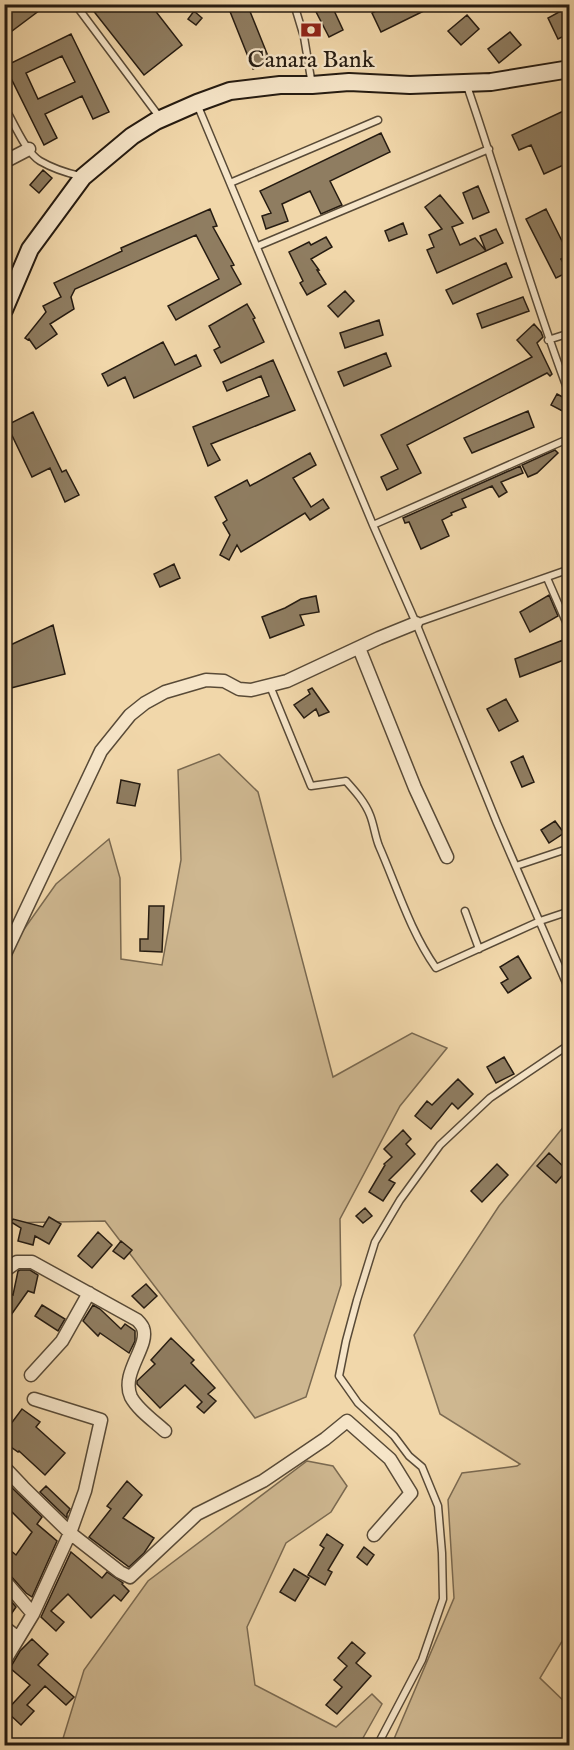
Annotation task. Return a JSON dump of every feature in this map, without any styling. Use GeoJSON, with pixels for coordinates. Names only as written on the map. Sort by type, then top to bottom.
{"type":"FeatureCollection","features":[{"type":"Feature","properties":{"kind":"main road"},"geometry":{"type":"LineString","coordinates":[[4,310],[30,249],[83,177],[132,136],[161,119],[197,103],[230,91],[280,85],[348,82],[410,85],[491,82],[570,69]]}},
{"type":"Feature","properties":{"kind":"street"},"geometry":{"type":"LineString","coordinates":[[4,162],[29,149]]}},
{"type":"Feature","properties":{"kind":"street"},"geometry":{"type":"LineString","coordinates":[[4,956],[101,751],[130,715],[165,692],[206,680],[224,681],[239,688],[251,690],[287,681],[416,623]]}},
{"type":"Feature","properties":{"kind":"street"},"geometry":{"type":"LineString","coordinates":[[360,648],[415,788],[447,856]]}},
{"type":"Feature","properties":{"kind":"street"},"geometry":{"type":"LineString","coordinates":[[4,1270],[17,1262],[32,1262],[137,1320],[143,1328],[144,1336],[129,1383],[130,1394],[136,1404],[165,1431]]}},
{"type":"Feature","properties":{"kind":"street"},"geometry":{"type":"LineString","coordinates":[[31,1375],[62,1341],[89,1293]]}},
{"type":"Feature","properties":{"kind":"street"},"geometry":{"type":"LineString","coordinates":[[4,1662],[33,1614],[70,1533],[85,1491],[101,1420],[34,1399]]}},
{"type":"Feature","properties":{"kind":"street"},"geometry":{"type":"LineString","coordinates":[[4,1467],[70,1533],[120,1572],[130,1577],[197,1514],[262,1481],[325,1439],[347,1420],[390,1459],[411,1493],[374,1535]]}},
{"type":"Feature","properties":{"kind":"street"},"geometry":{"type":"LineString","coordinates":[[4,1581],[33,1614]]}},
{"type":"Feature","properties":{"kind":"street"},"geometry":{"type":"LineString","coordinates":[[4,1627],[18,1638]]}},
{"type":"Feature","properties":{"kind":"lane"},"geometry":{"type":"LineString","coordinates":[[75,4],[161,119]]}},
{"type":"Feature","properties":{"kind":"lane"},"geometry":{"type":"LineString","coordinates":[[294,4],[304,37],[312,85]]}},
{"type":"Feature","properties":{"kind":"lane"},"geometry":{"type":"LineString","coordinates":[[466,83],[489,149],[548,340],[570,396]]}},
{"type":"Feature","properties":{"kind":"lane"},"geometry":{"type":"LineString","coordinates":[[197,103],[570,992]]}},
{"type":"Feature","properties":{"kind":"lane"},"geometry":{"type":"LineString","coordinates":[[4,106],[29,149],[39,160],[83,177]]}},
{"type":"Feature","properties":{"kind":"lane"},"geometry":{"type":"LineString","coordinates":[[230,183],[378,120]]}},
{"type":"Feature","properties":{"kind":"lane"},"geometry":{"type":"LineString","coordinates":[[258,246],[489,149]]}},
{"type":"Feature","properties":{"kind":"lane"},"geometry":{"type":"LineString","coordinates":[[548,340],[570,333]]}},
{"type":"Feature","properties":{"kind":"lane"},"geometry":{"type":"LineString","coordinates":[[373,525],[570,438]]}},
{"type":"Feature","properties":{"kind":"lane"},"geometry":{"type":"LineString","coordinates":[[416,623],[570,569]]}},
{"type":"Feature","properties":{"kind":"lane"},"geometry":{"type":"LineString","coordinates":[[547,578],[570,631]]}},
{"type":"Feature","properties":{"kind":"lane"},"geometry":{"type":"LineString","coordinates":[[270,686],[311,786],[346,781],[370,813],[389,873],[424,950],[436,968],[540,921],[570,910]]}},
{"type":"Feature","properties":{"kind":"lane"},"geometry":{"type":"LineString","coordinates":[[516,866],[570,848]]}},
{"type":"Feature","properties":{"kind":"lane"},"geometry":{"type":"LineString","coordinates":[[465,911],[479,949]]}},
{"type":"Feature","properties":{"kind":"lane"},"geometry":{"type":"LineString","coordinates":[[377,1746],[422,1660],[443,1599],[442,1553],[438,1506],[422,1467],[394,1436],[358,1403],[339,1376],[357,1300],[375,1242],[400,1200],[440,1145],[490,1098],[570,1044]]}},
{"type":"Feature","properties":{"kind":"shaded area"},"geometry":{"type":"Polygon","coordinates":[[[219,754],[258,792],[333,1077],[412,1033],[447,1048],[400,1106],[340,1219],[341,1285],[306,1397],[255,1418],[105,1221],[5,1223],[5,956],[56,884],[109,839],[120,878],[121,959],[162,965],[181,860],[178,770],[219,754]]]}},
{"type":"Feature","properties":{"kind":"shaded area"},"geometry":{"type":"Polygon","coordinates":[[[569,1120],[570,1628],[540,1678],[567,1704],[569,1703],[569,1745],[391,1746],[454,1598],[448,1500],[462,1473],[520,1464],[440,1414],[414,1335],[499,1206],[569,1120]]]}},
{"type":"Feature","properties":{"kind":"shaded area"},"geometry":{"type":"Polygon","coordinates":[[[307,1461],[333,1466],[347,1486],[331,1512],[286,1543],[247,1627],[255,1685],[336,1727],[372,1694],[382,1704],[359,1745],[61,1745],[84,1670],[148,1581],[307,1461]]]}},
{"type":"Feature","properties":{"kind":"building"},"geometry":{"type":"Polygon","coordinates":[[[4,4],[48,4],[4,37],[4,4]]]}},
{"type":"Feature","properties":{"kind":"building"},"geometry":{"type":"Polygon","coordinates":[[[88,4],[150,4],[182,45],[144,75],[88,4]]]}},
{"type":"Feature","properties":{"kind":"building"},"geometry":{"type":"Polygon","coordinates":[[[227,4],[247,4],[270,61],[253,69],[227,4]]]}},
{"type":"Feature","properties":{"kind":"building"},"geometry":{"type":"Polygon","coordinates":[[[312,4],[331,4],[343,30],[329,37],[312,4]]]}},
{"type":"Feature","properties":{"kind":"building"},"geometry":{"type":"Polygon","coordinates":[[[389,4],[438,4],[381,32],[372,13],[389,4]]]}},
{"type":"Feature","properties":{"kind":"building"},"geometry":{"type":"Polygon","coordinates":[[[570,6],[570,33],[558,39],[548,18],[570,6]]]}},
{"type":"Feature","properties":{"kind":"building"},"geometry":{"type":"Polygon","coordinates":[[[194,11],[202,18],[196,25],[188,19],[194,11]]]}},
{"type":"Feature","properties":{"kind":"building"},"geometry":{"type":"Polygon","coordinates":[[[467,15],[479,29],[461,45],[448,31],[467,15]]]}},
{"type":"Feature","properties":{"kind":"building"},"geometry":{"type":"Polygon","coordinates":[[[510,32],[521,45],[499,63],[488,49],[510,32]]]}},
{"type":"Feature","properties":{"kind":"building"},"geometry":{"type":"Polygon","coordinates":[[[71,34],[109,112],[93,119],[82,96],[45,114],[57,138],[44,145],[5,66],[71,34]],[[62,56],[26,73],[38,99],[75,82],[62,56]]]}},
{"type":"Feature","properties":{"kind":"building"},"geometry":{"type":"Polygon","coordinates":[[[570,108],[570,162],[544,174],[531,145],[519,150],[512,135],[570,108]]]}},
{"type":"Feature","properties":{"kind":"building"},"geometry":{"type":"Polygon","coordinates":[[[381,133],[390,152],[330,181],[342,205],[321,214],[310,191],[282,204],[288,221],[266,229],[262,216],[271,213],[260,191],[381,133]]]}},
{"type":"Feature","properties":{"kind":"building"},"geometry":{"type":"Polygon","coordinates":[[[43,170],[52,178],[39,193],[30,185],[43,170]]]}},
{"type":"Feature","properties":{"kind":"building"},"geometry":{"type":"Polygon","coordinates":[[[478,186],[489,212],[473,219],[463,193],[478,186]]]}},
{"type":"Feature","properties":{"kind":"building"},"geometry":{"type":"Polygon","coordinates":[[[440,195],[463,223],[452,227],[460,245],[475,238],[486,251],[437,273],[427,250],[434,247],[429,235],[442,229],[425,207],[440,195]]]}},
{"type":"Feature","properties":{"kind":"building"},"geometry":{"type":"Polygon","coordinates":[[[210,209],[217,226],[213,227],[234,265],[231,266],[241,284],[176,320],[168,306],[219,279],[196,235],[75,289],[71,297],[74,309],[50,324],[57,334],[36,349],[29,339],[25,338],[46,312],[43,306],[61,297],[54,283],[122,251],[121,248],[210,209]]]}},
{"type":"Feature","properties":{"kind":"building"},"geometry":{"type":"Polygon","coordinates":[[[546,209],[569,255],[561,259],[568,272],[556,278],[526,219],[546,209]]]}},
{"type":"Feature","properties":{"kind":"building"},"geometry":{"type":"Polygon","coordinates":[[[403,223],[407,234],[389,241],[385,231],[403,223]]]}},
{"type":"Feature","properties":{"kind":"building"},"geometry":{"type":"Polygon","coordinates":[[[496,229],[503,243],[486,251],[480,236],[496,229]]]}},
{"type":"Feature","properties":{"kind":"building"},"geometry":{"type":"Polygon","coordinates":[[[326,237],[332,247],[311,259],[326,284],[307,295],[300,283],[303,281],[289,252],[326,237]]]}},
{"type":"Feature","properties":{"kind":"building"},"geometry":{"type":"Polygon","coordinates":[[[506,263],[512,277],[453,304],[446,290],[506,263]]]}},
{"type":"Feature","properties":{"kind":"building"},"geometry":{"type":"Polygon","coordinates":[[[345,291],[354,301],[338,317],[328,306],[345,291]]]}},
{"type":"Feature","properties":{"kind":"building"},"geometry":{"type":"Polygon","coordinates":[[[523,297],[529,311],[482,328],[477,314],[523,297]]]}},
{"type":"Feature","properties":{"kind":"building"},"geometry":{"type":"Polygon","coordinates":[[[247,304],[264,342],[221,363],[214,350],[220,347],[209,326],[247,304]]]}},
{"type":"Feature","properties":{"kind":"building"},"geometry":{"type":"Polygon","coordinates":[[[379,320],[383,335],[345,348],[340,333],[379,320]]]}},
{"type":"Feature","properties":{"kind":"building"},"geometry":{"type":"Polygon","coordinates":[[[534,324],[543,337],[537,343],[552,374],[550,376],[547,373],[407,445],[421,473],[387,490],[381,477],[398,469],[381,435],[532,357],[517,340],[534,324]]]}},
{"type":"Feature","properties":{"kind":"building"},"geometry":{"type":"Polygon","coordinates":[[[163,342],[175,365],[196,355],[201,366],[134,398],[125,377],[108,386],[102,374],[163,342]]]}},
{"type":"Feature","properties":{"kind":"building"},"geometry":{"type":"Polygon","coordinates":[[[386,353],[391,366],[344,386],[338,372],[386,353]]]}},
{"type":"Feature","properties":{"kind":"building"},"geometry":{"type":"Polygon","coordinates":[[[273,360],[295,410],[211,444],[220,460],[208,466],[193,427],[269,396],[261,376],[227,391],[223,382],[273,360]]]}},
{"type":"Feature","properties":{"kind":"building"},"geometry":{"type":"Polygon","coordinates":[[[557,394],[570,401],[570,415],[551,405],[557,394]]]}},
{"type":"Feature","properties":{"kind":"building"},"geometry":{"type":"Polygon","coordinates":[[[528,411],[534,427],[472,453],[464,438],[528,411]]]}},
{"type":"Feature","properties":{"kind":"building"},"geometry":{"type":"Polygon","coordinates":[[[33,412],[62,472],[66,470],[79,495],[65,502],[50,468],[32,477],[7,425],[33,412]]]}},
{"type":"Feature","properties":{"kind":"building"},"geometry":{"type":"Polygon","coordinates":[[[555,450],[558,453],[537,473],[528,477],[522,465],[555,450]]]}},
{"type":"Feature","properties":{"kind":"building"},"geometry":{"type":"Polygon","coordinates":[[[310,453],[316,465],[293,478],[311,507],[323,499],[329,508],[310,520],[305,513],[241,552],[237,545],[229,560],[220,555],[230,535],[223,523],[227,520],[215,497],[247,480],[250,486],[310,453]]]}},
{"type":"Feature","properties":{"kind":"building"},"geometry":{"type":"Polygon","coordinates":[[[520,466],[523,473],[501,482],[507,492],[499,497],[492,486],[462,499],[466,507],[451,513],[452,515],[442,520],[449,536],[421,549],[409,522],[405,523],[403,518],[520,466]]]}},
{"type":"Feature","properties":{"kind":"building"},"geometry":{"type":"Polygon","coordinates":[[[174,564],[180,578],[160,587],[154,574],[174,564]]]}},
{"type":"Feature","properties":{"kind":"building"},"geometry":{"type":"Polygon","coordinates":[[[549,595],[558,616],[530,632],[520,612],[549,595]]]}},
{"type":"Feature","properties":{"kind":"building"},"geometry":{"type":"Polygon","coordinates":[[[316,596],[319,612],[300,615],[304,625],[270,638],[262,617],[301,599],[316,596]]]}},
{"type":"Feature","properties":{"kind":"building"},"geometry":{"type":"Polygon","coordinates":[[[53,625],[65,674],[11,688],[4,648],[53,625]]]}},
{"type":"Feature","properties":{"kind":"building"},"geometry":{"type":"Polygon","coordinates":[[[563,640],[569,658],[520,677],[515,659],[563,640]]]}},
{"type":"Feature","properties":{"kind":"building"},"geometry":{"type":"Polygon","coordinates":[[[312,688],[329,712],[319,716],[316,709],[304,718],[294,705],[310,694],[308,690],[312,688]]]}},
{"type":"Feature","properties":{"kind":"building"},"geometry":{"type":"Polygon","coordinates":[[[506,699],[518,721],[499,731],[487,709],[506,699]]]}},
{"type":"Feature","properties":{"kind":"building"},"geometry":{"type":"Polygon","coordinates":[[[523,756],[534,782],[522,787],[511,762],[523,756]]]}},
{"type":"Feature","properties":{"kind":"building"},"geometry":{"type":"Polygon","coordinates":[[[121,780],[140,784],[135,806],[117,803],[121,780]]]}},
{"type":"Feature","properties":{"kind":"building"},"geometry":{"type":"Polygon","coordinates":[[[555,821],[564,833],[549,843],[541,830],[555,821]]]}},
{"type":"Feature","properties":{"kind":"building"},"geometry":{"type":"Polygon","coordinates":[[[149,906],[164,906],[162,952],[140,951],[140,939],[148,939],[149,906]]]}},
{"type":"Feature","properties":{"kind":"building"},"geometry":{"type":"Polygon","coordinates":[[[518,956],[531,978],[508,993],[501,983],[508,979],[500,967],[518,956]]]}},
{"type":"Feature","properties":{"kind":"building"},"geometry":{"type":"Polygon","coordinates":[[[504,1057],[514,1074],[496,1083],[487,1067],[504,1057]]]}},
{"type":"Feature","properties":{"kind":"building"},"geometry":{"type":"Polygon","coordinates":[[[458,1079],[473,1094],[458,1109],[452,1103],[431,1129],[415,1116],[427,1101],[432,1105],[458,1079]]]}},
{"type":"Feature","properties":{"kind":"building"},"geometry":{"type":"Polygon","coordinates":[[[403,1130],[411,1139],[406,1144],[415,1154],[389,1180],[395,1183],[383,1201],[369,1192],[384,1164],[392,1157],[384,1149],[403,1130]]]}},
{"type":"Feature","properties":{"kind":"building"},"geometry":{"type":"Polygon","coordinates":[[[549,1153],[567,1170],[556,1183],[537,1166],[549,1153]]]}},
{"type":"Feature","properties":{"kind":"building"},"geometry":{"type":"Polygon","coordinates":[[[497,1164],[508,1175],[482,1202],[471,1191],[497,1164]]]}},
{"type":"Feature","properties":{"kind":"building"},"geometry":{"type":"Polygon","coordinates":[[[365,1208],[372,1216],[363,1223],[356,1216],[365,1208]]]}},
{"type":"Feature","properties":{"kind":"building"},"geometry":{"type":"Polygon","coordinates":[[[49,1217],[61,1224],[49,1244],[35,1236],[33,1245],[18,1241],[21,1228],[11,1222],[13,1219],[43,1227],[49,1217]]]}},
{"type":"Feature","properties":{"kind":"building"},"geometry":{"type":"Polygon","coordinates":[[[98,1232],[112,1245],[92,1268],[78,1256],[98,1232]]]}},
{"type":"Feature","properties":{"kind":"building"},"geometry":{"type":"Polygon","coordinates":[[[121,1241],[132,1250],[124,1259],[113,1251],[121,1241]]]}},
{"type":"Feature","properties":{"kind":"building"},"geometry":{"type":"Polygon","coordinates":[[[20,1270],[30,1270],[38,1275],[34,1293],[28,1291],[4,1325],[4,1289],[13,1295],[20,1270]]]}},
{"type":"Feature","properties":{"kind":"building"},"geometry":{"type":"Polygon","coordinates":[[[146,1284],[157,1296],[144,1308],[132,1296],[146,1284]]]}},
{"type":"Feature","properties":{"kind":"building"},"geometry":{"type":"Polygon","coordinates":[[[42,1305],[65,1319],[58,1331],[35,1316],[42,1305]]]}},
{"type":"Feature","properties":{"kind":"building"},"geometry":{"type":"Polygon","coordinates":[[[93,1305],[121,1329],[125,1324],[135,1331],[135,1341],[129,1353],[100,1333],[98,1336],[83,1321],[93,1305]]]}},
{"type":"Feature","properties":{"kind":"building"},"geometry":{"type":"Polygon","coordinates":[[[171,1338],[194,1360],[191,1363],[215,1388],[208,1394],[216,1401],[204,1413],[197,1407],[202,1402],[185,1385],[160,1408],[137,1384],[137,1381],[155,1364],[151,1360],[171,1338]]]}},
{"type":"Feature","properties":{"kind":"building"},"geometry":{"type":"Polygon","coordinates":[[[22,1409],[40,1422],[36,1427],[65,1453],[45,1475],[19,1451],[4,1442],[4,1433],[22,1409]]]}},
{"type":"Feature","properties":{"kind":"building"},"geometry":{"type":"Polygon","coordinates":[[[4,1480],[42,1517],[37,1524],[57,1541],[32,1597],[4,1572],[4,1545],[16,1555],[32,1532],[4,1504],[4,1480]]]}},
{"type":"Feature","properties":{"kind":"building"},"geometry":{"type":"Polygon","coordinates":[[[127,1481],[142,1495],[123,1518],[154,1538],[144,1553],[129,1567],[89,1537],[111,1509],[107,1506],[127,1481]]]}},
{"type":"Feature","properties":{"kind":"building"},"geometry":{"type":"Polygon","coordinates":[[[46,1486],[70,1509],[67,1518],[40,1492],[46,1486]]]}},
{"type":"Feature","properties":{"kind":"building"},"geometry":{"type":"Polygon","coordinates":[[[327,1534],[343,1545],[328,1570],[332,1572],[325,1585],[308,1575],[324,1548],[320,1545],[327,1534]]]}},
{"type":"Feature","properties":{"kind":"building"},"geometry":{"type":"Polygon","coordinates":[[[364,1547],[374,1555],[367,1565],[357,1557],[364,1547]]]}},
{"type":"Feature","properties":{"kind":"building"},"geometry":{"type":"Polygon","coordinates":[[[71,1552],[102,1578],[107,1572],[123,1583],[129,1591],[121,1601],[114,1595],[91,1618],[68,1594],[51,1611],[64,1622],[56,1631],[41,1617],[71,1552]]]}},
{"type":"Feature","properties":{"kind":"building"},"geometry":{"type":"Polygon","coordinates":[[[294,1569],[309,1578],[295,1601],[280,1592],[294,1569]]]}},
{"type":"Feature","properties":{"kind":"building"},"geometry":{"type":"Polygon","coordinates":[[[4,1593],[16,1607],[7,1620],[4,1619],[4,1593]]]}},
{"type":"Feature","properties":{"kind":"building"},"geometry":{"type":"Polygon","coordinates":[[[32,1639],[48,1654],[38,1665],[74,1697],[66,1705],[45,1686],[27,1705],[34,1711],[21,1725],[6,1711],[30,1685],[10,1668],[20,1651],[32,1639]]]}},
{"type":"Feature","properties":{"kind":"building"},"geometry":{"type":"Polygon","coordinates":[[[352,1642],[365,1653],[356,1663],[371,1676],[337,1714],[326,1705],[342,1687],[334,1680],[347,1666],[338,1658],[352,1642]]]}},
{"type":"Feature","properties":{"kind":"place","name":"Canara Bank"},"geometry":{"type":"Point","coordinates":[311,30]}}]}
